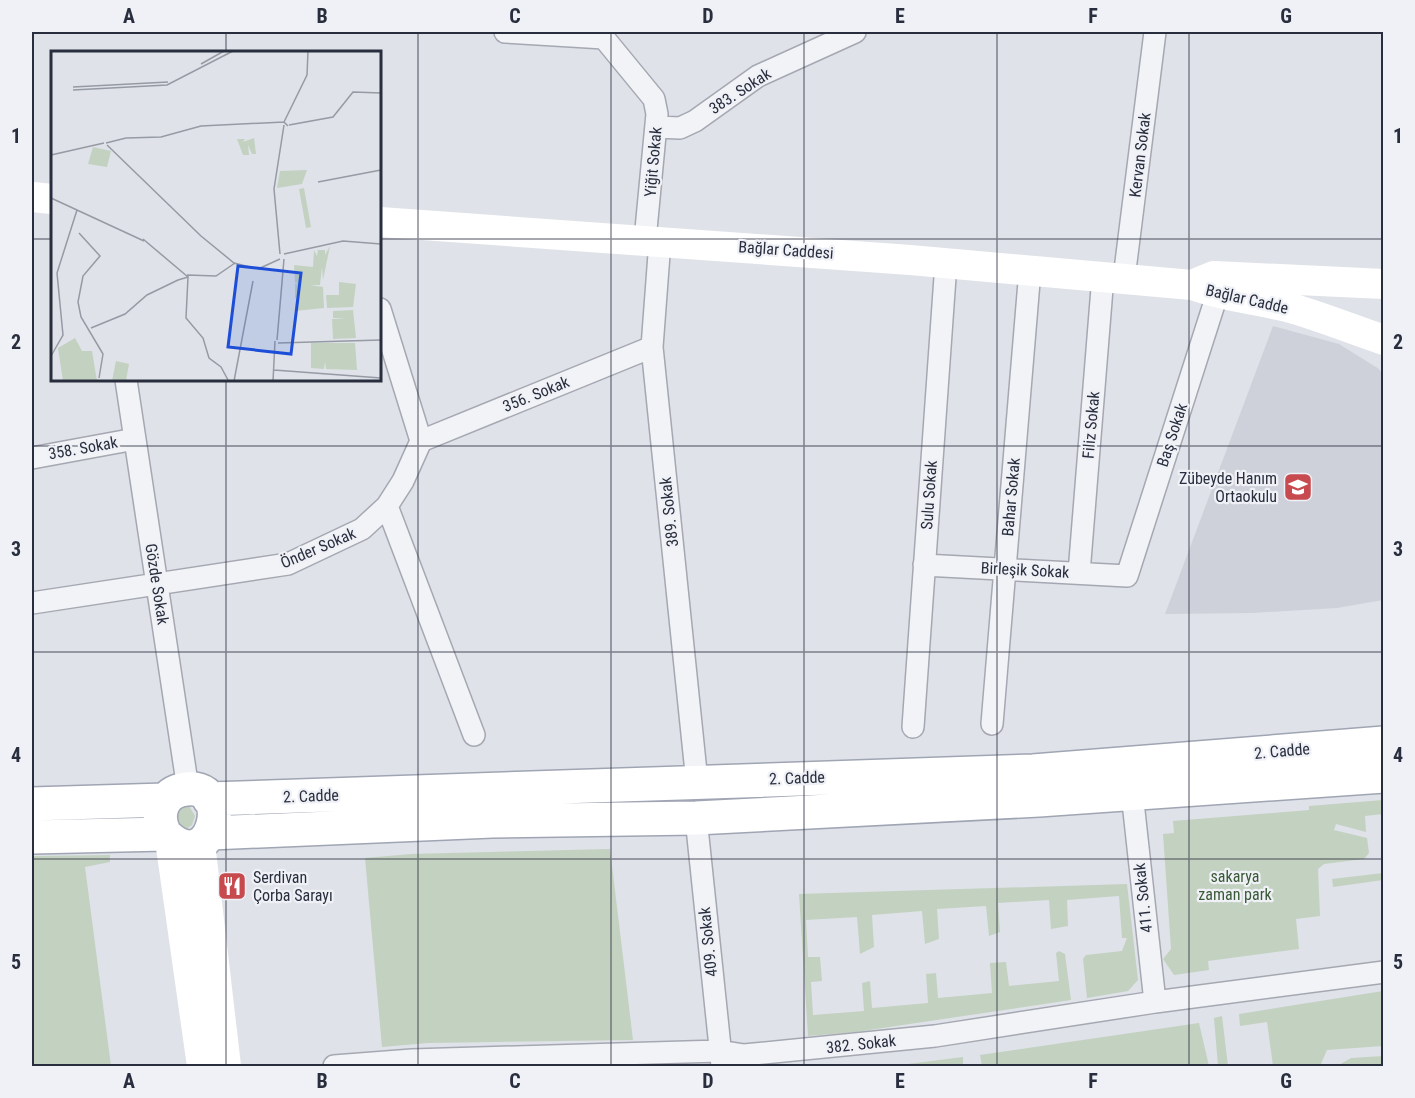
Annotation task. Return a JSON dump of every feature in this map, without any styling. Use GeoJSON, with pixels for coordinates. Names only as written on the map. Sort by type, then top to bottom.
{"type":"FeatureCollection","features":[{"type":"Feature","properties":{"kind":"main road"},"geometry":{"type":"LineString","coordinates":[[32,197],[51,199]]}},
{"type":"Feature","properties":{"kind":"main road","name":"Bağlar Caddesi"},"geometry":{"type":"LineString","coordinates":[[381,222],[946,263],[1114,277],[1205,290]]}},
{"type":"Feature","properties":{"kind":"main road","name":"Bağlar Cadde"},"geometry":{"type":"LineString","coordinates":[[1383,284],[1214,276],[1205,290],[1284,306],[1326,318],[1383,340]]}},
{"type":"Feature","properties":{"kind":"main road","name":"2. Cadde"},"geometry":{"type":"LineString","coordinates":[[32,804],[188,796],[1033,771],[1383,743]]}},
{"type":"Feature","properties":{"kind":"main road","name":"2. Cadde"},"geometry":{"type":"LineString","coordinates":[[32,837],[186,838],[492,821],[696,818],[1132,794],[1383,776]]}},
{"type":"Feature","properties":{"kind":"main road"},"geometry":{"type":"LineString","coordinates":[[186,838],[215,812],[188,796],[159,817],[186,838],[226,1066]]}},
{"type":"Feature","properties":{"kind":"main road"},"geometry":{"type":"LineString","coordinates":[[186,838],[202,1066]]}},
{"type":"Feature","properties":{"kind":"street"},"geometry":{"type":"LineString","coordinates":[[505,32],[602,35]]}},
{"type":"Feature","properties":{"kind":"street","name":"383. Sokak"},"geometry":{"type":"LineString","coordinates":[[656,127],[680,128],[695,121],[758,76],[855,32]]}},
{"type":"Feature","properties":{"kind":"street","name":"Kervan Sokak"},"geometry":{"type":"LineString","coordinates":[[1114,277],[1155,32]]}},
{"type":"Feature","properties":{"kind":"street","name":"Yiğit Sokak"},"geometry":{"type":"LineString","coordinates":[[602,35],[654,99],[657,114],[653,241]]}},
{"type":"Feature","properties":{"kind":"street","name":"389. Sokak"},"geometry":{"type":"LineString","coordinates":[[653,241],[652,347],[697,782]]}},
{"type":"Feature","properties":{"kind":"street","name":"Sulu Sokak"},"geometry":{"type":"LineString","coordinates":[[913,727],[946,263]]}},
{"type":"Feature","properties":{"kind":"street","name":"Bahar Sokak"},"geometry":{"type":"LineString","coordinates":[[992,724],[1030,270]]}},
{"type":"Feature","properties":{"kind":"street","name":"Filiz Sokak"},"geometry":{"type":"LineString","coordinates":[[1079,573],[1114,277]]}},
{"type":"Feature","properties":{"kind":"street","name":"Baş Sokak"},"geometry":{"type":"LineString","coordinates":[[1127,576],[1205,290]]}},
{"type":"Feature","properties":{"kind":"street"},"geometry":{"type":"LineString","coordinates":[[381,312],[421,441]]}},
{"type":"Feature","properties":{"kind":"street","name":"356. Sokak"},"geometry":{"type":"LineString","coordinates":[[421,441],[652,347]]}},
{"type":"Feature","properties":{"kind":"street","name":"Gözde Sokak"},"geometry":{"type":"LineString","coordinates":[[126,381],[188,796]]}},
{"type":"Feature","properties":{"kind":"street","name":"358. Sokak"},"geometry":{"type":"LineString","coordinates":[[32,458],[135,439]]}},
{"type":"Feature","properties":{"kind":"street","name":"Önder Sokak"},"geometry":{"type":"LineString","coordinates":[[32,603],[288,564],[362,529],[387,506],[403,481],[421,441]]}},
{"type":"Feature","properties":{"kind":"street"},"geometry":{"type":"LineString","coordinates":[[387,506],[474,735]]}},
{"type":"Feature","properties":{"kind":"street","name":"Birleşik Sokak"},"geometry":{"type":"LineString","coordinates":[[924,565],[1127,576]]}},
{"type":"Feature","properties":{"kind":"street","name":"411. Sokak"},"geometry":{"type":"LineString","coordinates":[[1132,794],[1155,1002]]}},
{"type":"Feature","properties":{"kind":"street","name":"409. Sokak"},"geometry":{"type":"LineString","coordinates":[[696,818],[720,1059]]}},
{"type":"Feature","properties":{"kind":"street","name":"382. Sokak"},"geometry":{"type":"LineString","coordinates":[[334,1066],[412,1060],[720,1059],[935,1036],[1155,1002],[1383,972]]}},
{"type":"Feature","properties":{"kind":"shaded area","name":"Zübeyde Hanım Ortaokulu"},"geometry":{"type":"Polygon","coordinates":[[[1273,326],[1339,344],[1379,369],[1383,375],[1383,600],[1337,608],[1253,613],[1165,614],[1273,326]]]}},
{"type":"Feature","properties":{"kind":"green space","name":"sakarya zaman park"},"geometry":{"type":"Polygon","coordinates":[[[1383,800],[1383,814],[1365,816],[1366,832],[1336,824],[1334,830],[1367,838],[1369,853],[1364,859],[1324,864],[1318,869],[1320,916],[1296,919],[1299,949],[1208,961],[1209,970],[1174,975],[1163,959],[1171,949],[1163,834],[1174,833],[1173,821],[1309,810],[1309,806],[1383,800]]]}},
{"type":"Feature","properties":{"kind":"green space"},"geometry":{"type":"Polygon","coordinates":[[[188,804],[195,816],[192,825],[184,831],[165,815],[188,804]]]}},
{"type":"Feature","properties":{"kind":"green space"},"geometry":{"type":"Polygon","coordinates":[[[610,849],[633,1040],[428,1043],[382,1047],[365,858],[411,854],[610,849]]]}},
{"type":"Feature","properties":{"kind":"green space"},"geometry":{"type":"Polygon","coordinates":[[[110,855],[110,862],[85,867],[111,1066],[32,1066],[32,856],[110,855]]]}},
{"type":"Feature","properties":{"kind":"green space"},"geometry":{"type":"Polygon","coordinates":[[[1383,873],[1383,880],[1333,887],[1332,879],[1383,873]]]}},
{"type":"Feature","properties":{"kind":"green space"},"geometry":{"type":"Polygon","coordinates":[[[1127,884],[1138,980],[1128,991],[1087,998],[1083,959],[1086,955],[1122,951],[1127,938],[1122,938],[1119,896],[1067,900],[1068,926],[1051,929],[1049,900],[998,903],[1000,932],[989,936],[986,906],[937,909],[939,939],[925,944],[922,911],[872,915],[874,947],[860,954],[857,917],[806,920],[808,957],[820,957],[822,981],[811,982],[813,1015],[864,1011],[862,983],[870,981],[872,1008],[928,1003],[926,974],[936,973],[938,998],[992,993],[990,963],[1006,962],[1009,986],[1059,981],[1056,953],[1059,951],[1065,954],[1071,1000],[856,1032],[808,1036],[799,894],[1127,884]]]}},
{"type":"Feature","properties":{"kind":"green space"},"geometry":{"type":"Polygon","coordinates":[[[1383,991],[1383,1046],[1327,1050],[1320,1066],[1273,1066],[1267,1022],[1240,1026],[1239,1014],[1383,991]]]}},
{"type":"Feature","properties":{"kind":"green space"},"geometry":{"type":"Polygon","coordinates":[[[1222,1016],[1228,1066],[1218,1066],[1214,1018],[1222,1016]]]}},
{"type":"Feature","properties":{"kind":"green space"},"geometry":{"type":"Polygon","coordinates":[[[1199,1023],[1209,1066],[982,1066],[980,1055],[1199,1023]]]}},
{"type":"Feature","properties":{"kind":"green space"},"geometry":{"type":"Polygon","coordinates":[[[1383,1056],[1383,1066],[1337,1066],[1351,1058],[1383,1056]]]}},
{"type":"Feature","properties":{"kind":"green space"},"geometry":{"type":"Polygon","coordinates":[[[963,1057],[963,1066],[892,1066],[963,1057]]]}},
{"type":"Feature","properties":{"kind":"place","name":"Zübeyde Hanım Ortaokulu"},"geometry":{"type":"Point","coordinates":[1298,487]}},
{"type":"Feature","properties":{"kind":"place","name":"Serdivan Çorba Sarayı"},"geometry":{"type":"Point","coordinates":[232,886]}}]}
